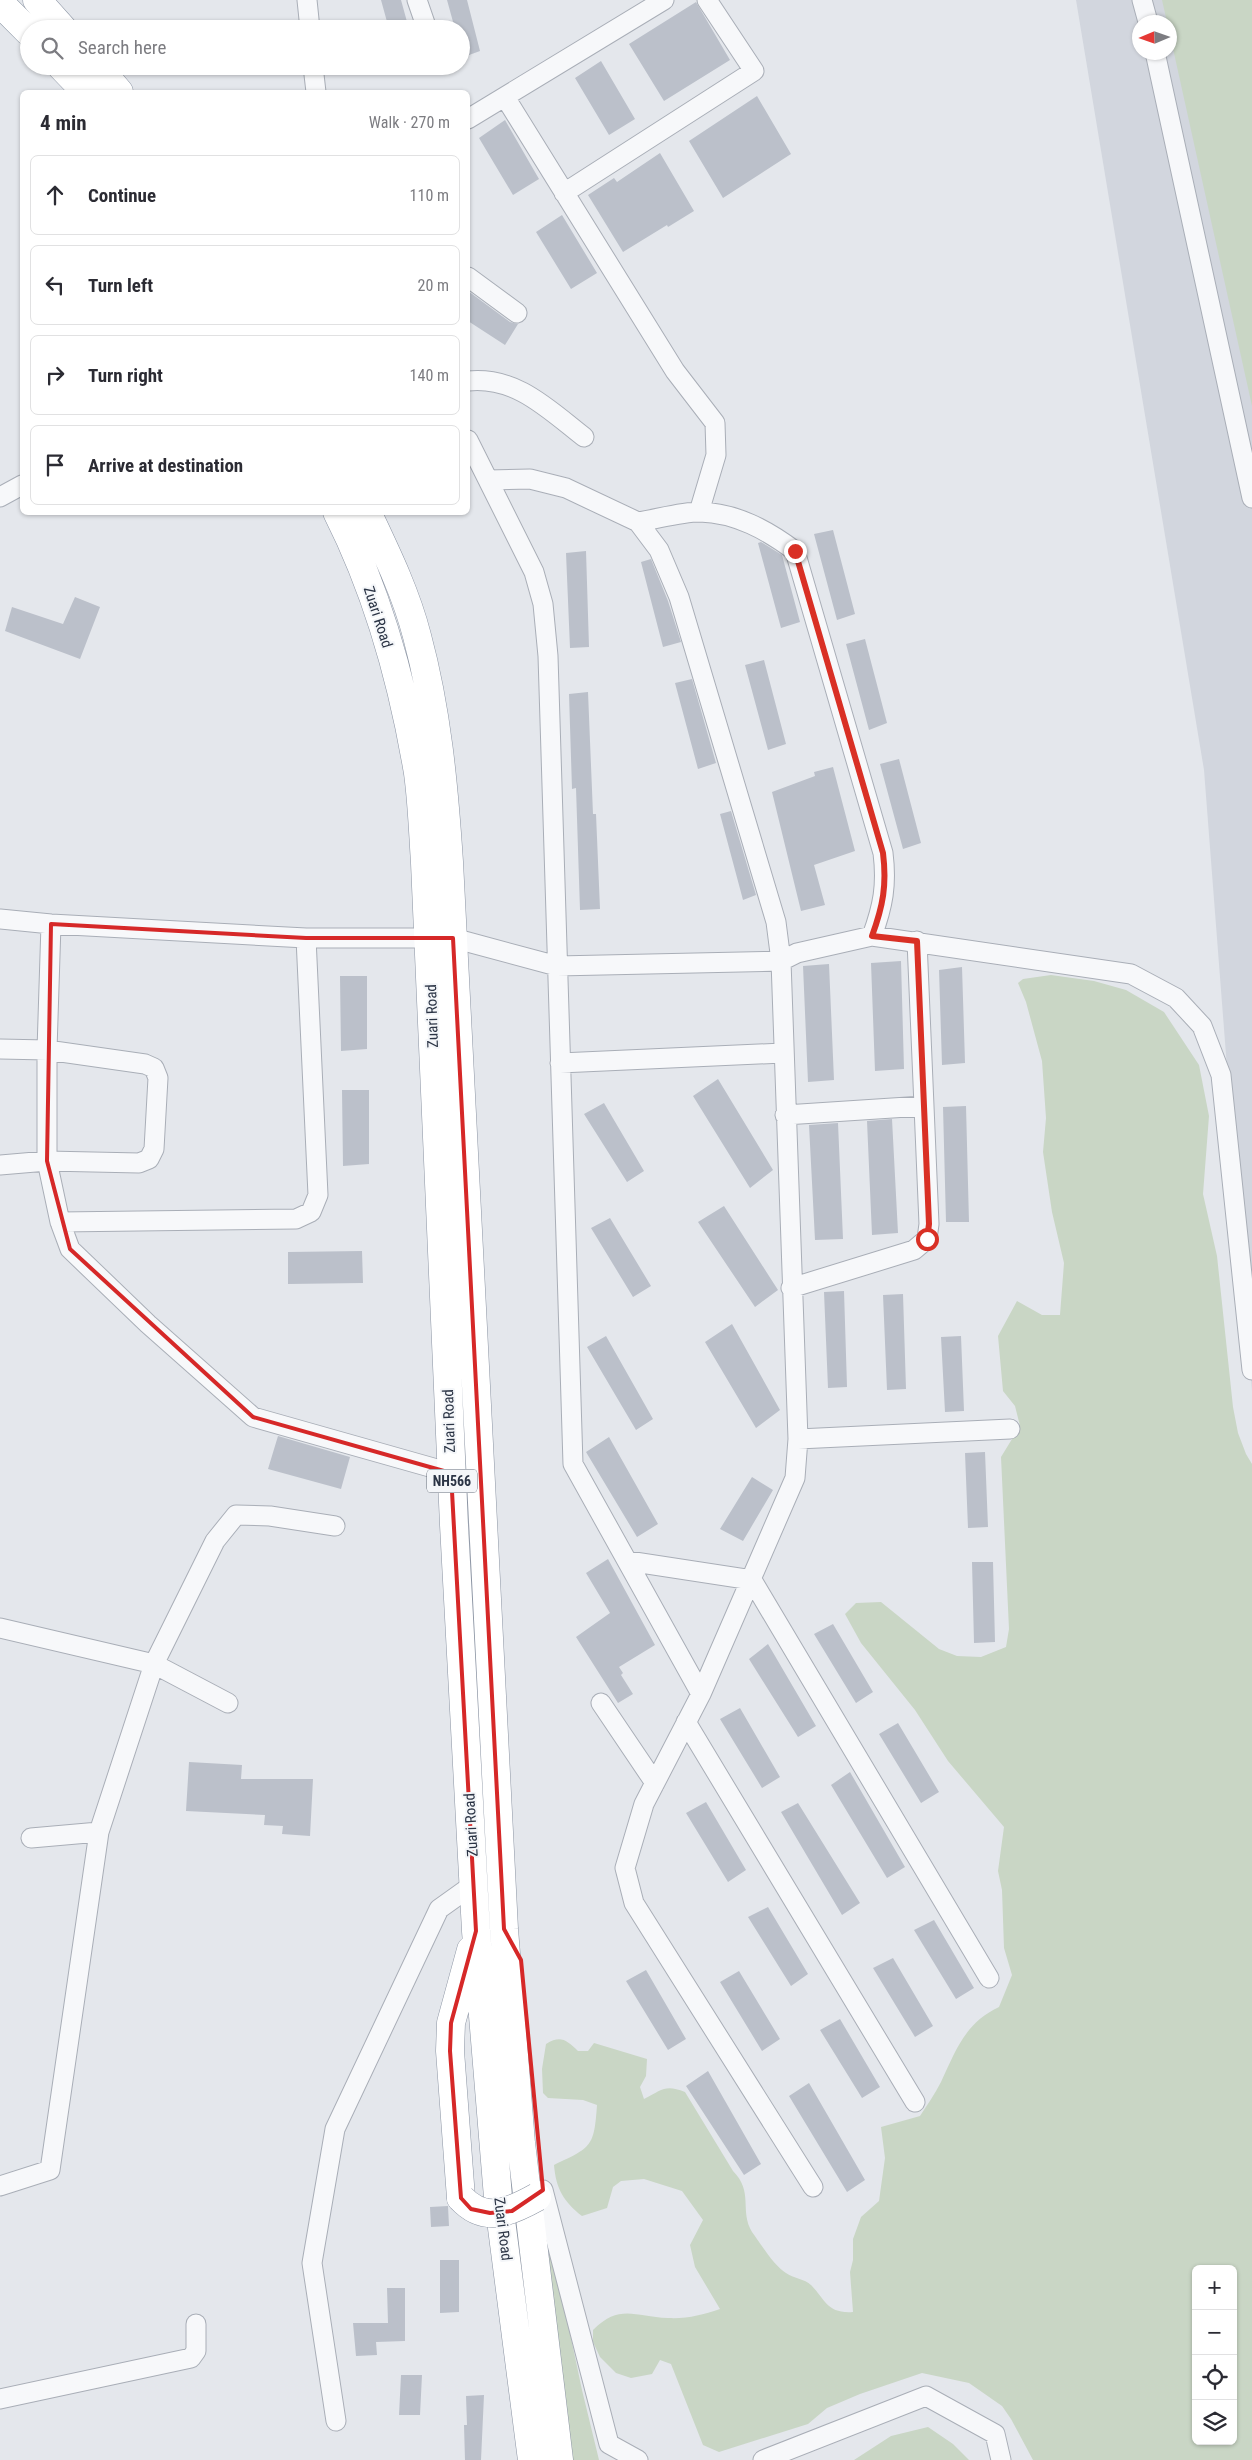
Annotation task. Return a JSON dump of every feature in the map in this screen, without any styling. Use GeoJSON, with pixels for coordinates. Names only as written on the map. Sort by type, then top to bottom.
{"type":"FeatureCollection","features":[{"type":"Feature","properties":{"kind":"highway"},"geometry":{"type":"LineString","coordinates":[[37,0],[56,20]]}},
{"type":"Feature","properties":{"kind":"highway"},"geometry":{"type":"LineString","coordinates":[[0,3],[20,23]]}},
{"type":"Feature","properties":{"kind":"highway"},"geometry":{"type":"LineString","coordinates":[[70,75],[84,90]]}},
{"type":"Feature","properties":{"kind":"highway"},"geometry":{"type":"LineString","coordinates":[[105,75],[117,90]]}},
{"type":"Feature","properties":{"kind":"highway","name":"Zuari Road"},"geometry":{"type":"LineString","coordinates":[[338,515],[376,602],[403,697],[418,774],[441,938],[504,1929],[521,2143],[559,2460]]}},
{"type":"Feature","properties":{"kind":"highway","name":"Zuari Road"},"geometry":{"type":"LineString","coordinates":[[368,515],[391,562],[417,634],[443,766],[441,938],[451,1473],[476,1931],[498,2197],[532,2460]]}},
{"type":"Feature","properties":{"kind":"highway"},"geometry":{"type":"LineString","coordinates":[[476,1931],[451,2023],[450,2051],[461,2198],[471,2209],[490,2213],[512,2211],[540,2194],[521,1960],[516,1946],[504,1929]]}},
{"type":"Feature","properties":{"kind":"street"},"geometry":{"type":"LineString","coordinates":[[307,0],[309,20]]}},
{"type":"Feature","properties":{"kind":"street"},"geometry":{"type":"LineString","coordinates":[[417,0],[424,20]]}},
{"type":"Feature","properties":{"kind":"street"},"geometry":{"type":"LineString","coordinates":[[470,118],[664,0]]}},
{"type":"Feature","properties":{"kind":"street"},"geometry":{"type":"LineString","coordinates":[[564,193],[754,71],[707,0]]}},
{"type":"Feature","properties":{"kind":"street"},"geometry":{"type":"LineString","coordinates":[[1142,0],[1146,15]]}},
{"type":"Feature","properties":{"kind":"street"},"geometry":{"type":"LineString","coordinates":[[1157,60],[1252,498]]}},
{"type":"Feature","properties":{"kind":"street"},"geometry":{"type":"LineString","coordinates":[[314,75],[316,90]]}},
{"type":"Feature","properties":{"kind":"street"},"geometry":{"type":"LineString","coordinates":[[505,97],[675,371],[715,423],[716,455],[699,512]]}},
{"type":"Feature","properties":{"kind":"street"},"geometry":{"type":"LineString","coordinates":[[470,278],[517,313]]}},
{"type":"Feature","properties":{"kind":"street"},"geometry":{"type":"LineString","coordinates":[[470,381],[484,379],[522,390],[584,436]]}},
{"type":"Feature","properties":{"kind":"street"},"geometry":{"type":"LineString","coordinates":[[470,444],[534,572],[543,604],[548,656],[573,1464],[701,1694]]}},
{"type":"Feature","properties":{"kind":"street"},"geometry":{"type":"LineString","coordinates":[[488,480],[530,479],[566,488],[638,522],[659,550],[679,597],[776,922],[781,961],[791,1288],[798,1439],[795,1478],[701,1694],[644,1804],[626,1868],[634,1903],[813,2187]]}},
{"type":"Feature","properties":{"kind":"street"},"geometry":{"type":"LineString","coordinates":[[0,497],[20,486]]}},
{"type":"Feature","properties":{"kind":"street"},"geometry":{"type":"LineString","coordinates":[[638,522],[699,512],[738,518],[770,532],[795,551],[883,853],[886,878],[881,912],[872,936]]}},
{"type":"Feature","properties":{"kind":"street"},"geometry":{"type":"LineString","coordinates":[[0,918],[51,924],[306,938],[441,938],[557,966],[781,961],[796,953],[872,936],[917,941],[1131,974],[1176,998],[1202,1026],[1222,1075],[1252,1370]]}},
{"type":"Feature","properties":{"kind":"street"},"geometry":{"type":"LineString","coordinates":[[51,924],[47,1050],[47,1161],[60,1222],[70,1249],[148,1324],[253,1417],[451,1473]]}},
{"type":"Feature","properties":{"kind":"street"},"geometry":{"type":"LineString","coordinates":[[60,1222],[296,1218],[311,1212],[318,1195],[306,938]]}},
{"type":"Feature","properties":{"kind":"street"},"geometry":{"type":"LineString","coordinates":[[791,1288],[914,1250],[927,1239],[929,1224],[917,941]]}},
{"type":"Feature","properties":{"kind":"street"},"geometry":{"type":"LineString","coordinates":[[0,1049],[47,1050],[145,1064],[154,1068],[158,1078],[154,1149],[149,1159],[139,1163],[47,1161],[0,1165]]}},
{"type":"Feature","properties":{"kind":"street"},"geometry":{"type":"LineString","coordinates":[[560,1063],[783,1053]]}},
{"type":"Feature","properties":{"kind":"street"},"geometry":{"type":"LineString","coordinates":[[785,1115],[923,1106]]}},
{"type":"Feature","properties":{"kind":"street"},"geometry":{"type":"LineString","coordinates":[[798,1439],[1010,1429]]}},
{"type":"Feature","properties":{"kind":"street"},"geometry":{"type":"LineString","coordinates":[[0,2186],[50,2170],[98,1832],[154,1664],[215,1541],[236,1515],[270,1516],[335,1526]]}},
{"type":"Feature","properties":{"kind":"street"},"geometry":{"type":"LineString","coordinates":[[628,1561],[752,1580]]}},
{"type":"Feature","properties":{"kind":"street"},"geometry":{"type":"LineString","coordinates":[[752,1580],[989,1978]]}},
{"type":"Feature","properties":{"kind":"street"},"geometry":{"type":"LineString","coordinates":[[0,1628],[154,1664],[228,1703]]}},
{"type":"Feature","properties":{"kind":"street"},"geometry":{"type":"LineString","coordinates":[[601,1703],[655,1783]]}},
{"type":"Feature","properties":{"kind":"street"},"geometry":{"type":"LineString","coordinates":[[686,1722],[915,2102]]}},
{"type":"Feature","properties":{"kind":"street"},"geometry":{"type":"LineString","coordinates":[[31,1838],[98,1832]]}},
{"type":"Feature","properties":{"kind":"street"},"geometry":{"type":"LineString","coordinates":[[336,2421],[312,2263],[335,2129],[439,1909],[474,1884]]}},
{"type":"Feature","properties":{"kind":"street"},"geometry":{"type":"LineString","coordinates":[[540,2194],[609,2444],[638,2460]]}},
{"type":"Feature","properties":{"kind":"street"},"geometry":{"type":"LineString","coordinates":[[0,2399],[192,2358],[196,2351],[196,2324]]}},
{"type":"Feature","properties":{"kind":"street"},"geometry":{"type":"LineString","coordinates":[[763,2460],[926,2396],[995,2434],[1001,2460]]}},
{"type":"Feature","properties":{"kind":"highlighted area"},"geometry":{"type":"Polygon","coordinates":[[[51,924],[306,938],[453,938],[504,1929],[521,1960],[543,2190],[512,2211],[490,2213],[471,2209],[461,2198],[450,2051],[451,2023],[476,1931],[451,1473],[253,1417],[70,1249],[47,1161],[51,924]]]}},
{"type":"Feature","properties":{"kind":"shaded area"},"geometry":{"type":"Polygon","coordinates":[[[1076,0],[1252,0],[1252,1391],[1204,770],[1076,0]]]}},
{"type":"Feature","properties":{"kind":"green space"},"geometry":{"type":"Polygon","coordinates":[[[1162,0],[1252,0],[1252,406],[1176,60],[1177,15],[1165,15],[1162,0]]]}},
{"type":"Feature","properties":{"kind":"green space"},"geometry":{"type":"Polygon","coordinates":[[[1051,975],[1094,981],[1126,990],[1164,1012],[1199,1065],[1209,1116],[1203,1194],[1217,1256],[1233,1407],[1238,1433],[1252,1464],[1252,2460],[1033,2460],[1002,2406],[969,2383],[922,2373],[860,2394],[827,2408],[808,2424],[719,2452],[703,2445],[671,2364],[660,2360],[652,2374],[631,2378],[616,2373],[600,2357],[593,2342],[593,2330],[611,2317],[620,2314],[682,2318],[720,2309],[695,2267],[690,2245],[703,2220],[682,2191],[644,2179],[621,2181],[613,2187],[607,2208],[582,2216],[570,2206],[559,2188],[554,2165],[576,2154],[589,2144],[594,2130],[597,2105],[583,2100],[548,2098],[543,2093],[542,2069],[546,2044],[560,2039],[578,2051],[588,2051],[594,2043],[647,2059],[646,2076],[640,2087],[644,2099],[668,2088],[685,2092],[743,2186],[748,2224],[777,2266],[789,2275],[806,2281],[832,2308],[837,2311],[853,2312],[850,2272],[853,2260],[853,2239],[861,2217],[879,2201],[885,2158],[881,2127],[920,2116],[939,2086],[957,2048],[970,2029],[987,2014],[999,2007],[1012,1975],[1004,1948],[1002,1890],[998,1871],[1004,1827],[948,1761],[915,1710],[861,1643],[845,1614],[856,1603],[881,1602],[939,1649],[957,1656],[981,1657],[1006,1647],[1009,1629],[1001,1457],[1020,1426],[1015,1406],[1003,1391],[998,1336],[1017,1301],[1042,1315],[1060,1315],[1064,1263],[1052,1212],[1043,1152],[1046,1118],[1042,1061],[1026,1002],[1018,983],[1023,979],[1051,975]]]}},
{"type":"Feature","properties":{"kind":"green space"},"geometry":{"type":"Polygon","coordinates":[[[550,2239],[599,2460],[568,2460],[538,2240],[550,2239]]]}},
{"type":"Feature","properties":{"kind":"green space"},"geometry":{"type":"Polygon","coordinates":[[[928,2427],[953,2444],[969,2460],[854,2460],[891,2436],[928,2427]]]}},
{"type":"Feature","properties":{"kind":"building"},"geometry":{"type":"Polygon","coordinates":[[[381,0],[401,0],[407,20],[387,20],[381,0]]]}},
{"type":"Feature","properties":{"kind":"building"},"geometry":{"type":"Polygon","coordinates":[[[447,0],[467,0],[480,51],[470,55],[470,20],[453,20],[447,0]]]}},
{"type":"Feature","properties":{"kind":"building"},"geometry":{"type":"Polygon","coordinates":[[[696,2],[730,60],[664,101],[629,44],[696,2]]]}},
{"type":"Feature","properties":{"kind":"building"},"geometry":{"type":"Polygon","coordinates":[[[601,61],[635,119],[609,135],[575,78],[601,61]]]}},
{"type":"Feature","properties":{"kind":"building"},"geometry":{"type":"Polygon","coordinates":[[[757,96],[791,154],[723,198],[689,141],[757,96]]]}},
{"type":"Feature","properties":{"kind":"building"},"geometry":{"type":"Polygon","coordinates":[[[505,120],[539,179],[513,195],[479,138],[505,120]]]}},
{"type":"Feature","properties":{"kind":"building"},"geometry":{"type":"Polygon","coordinates":[[[660,153],[694,211],[623,252],[588,195],[614,178],[617,182],[660,153]]]}},
{"type":"Feature","properties":{"kind":"building"},"geometry":{"type":"Polygon","coordinates":[[[562,215],[597,273],[571,289],[536,232],[562,215]]]}},
{"type":"Feature","properties":{"kind":"building"},"geometry":{"type":"Polygon","coordinates":[[[470,292],[510,322],[518,324],[505,345],[470,322],[470,292]]]}},
{"type":"Feature","properties":{"kind":"building"},"geometry":{"type":"Polygon","coordinates":[[[833,530],[855,614],[837,620],[814,534],[833,530]]]}},
{"type":"Feature","properties":{"kind":"building"},"geometry":{"type":"Polygon","coordinates":[[[761,542],[782,555],[800,622],[781,628],[758,543],[761,542]]]}},
{"type":"Feature","properties":{"kind":"building"},"geometry":{"type":"Polygon","coordinates":[[[586,551],[589,647],[570,648],[566,553],[586,551]]]}},
{"type":"Feature","properties":{"kind":"building"},"geometry":{"type":"Polygon","coordinates":[[[651,559],[668,601],[681,642],[663,647],[641,562],[651,559]]]}},
{"type":"Feature","properties":{"kind":"building"},"geometry":{"type":"Polygon","coordinates":[[[75,597],[100,607],[80,659],[5,631],[12,607],[63,624],[75,597]]]}},
{"type":"Feature","properties":{"kind":"building"},"geometry":{"type":"Polygon","coordinates":[[[865,639],[887,723],[869,730],[846,644],[865,639]]]}},
{"type":"Feature","properties":{"kind":"building"},"geometry":{"type":"Polygon","coordinates":[[[764,660],[786,744],[768,750],[745,665],[764,660]]]}},
{"type":"Feature","properties":{"kind":"building"},"geometry":{"type":"Polygon","coordinates":[[[692,679],[716,763],[698,769],[675,683],[692,679]]]}},
{"type":"Feature","properties":{"kind":"building"},"geometry":{"type":"Polygon","coordinates":[[[588,692],[593,814],[596,814],[600,909],[580,910],[576,788],[572,789],[569,694],[588,692]]]}},
{"type":"Feature","properties":{"kind":"building"},"geometry":{"type":"Polygon","coordinates":[[[899,759],[921,843],[903,849],[880,764],[899,759]]]}},
{"type":"Feature","properties":{"kind":"building"},"geometry":{"type":"Polygon","coordinates":[[[833,767],[855,851],[814,865],[825,905],[801,911],[772,792],[815,776],[814,772],[833,767]]]}},
{"type":"Feature","properties":{"kind":"building"},"geometry":{"type":"Polygon","coordinates":[[[731,811],[756,895],[743,900],[720,814],[731,811]]]}},
{"type":"Feature","properties":{"kind":"building"},"geometry":{"type":"Polygon","coordinates":[[[901,961],[904,1069],[875,1071],[871,963],[901,961]]]}},
{"type":"Feature","properties":{"kind":"building"},"geometry":{"type":"Polygon","coordinates":[[[829,964],[834,1080],[808,1082],[803,966],[829,964]]]}},
{"type":"Feature","properties":{"kind":"building"},"geometry":{"type":"Polygon","coordinates":[[[962,967],[965,1063],[942,1065],[939,970],[962,967]]]}},
{"type":"Feature","properties":{"kind":"building"},"geometry":{"type":"Polygon","coordinates":[[[340,976],[367,976],[367,1049],[341,1051],[340,976]]]}},
{"type":"Feature","properties":{"kind":"building"},"geometry":{"type":"Polygon","coordinates":[[[718,1079],[773,1170],[750,1188],[693,1096],[718,1079]]]}},
{"type":"Feature","properties":{"kind":"building"},"geometry":{"type":"Polygon","coordinates":[[[342,1090],[369,1090],[369,1164],[343,1166],[342,1090]]]}},
{"type":"Feature","properties":{"kind":"building"},"geometry":{"type":"Polygon","coordinates":[[[604,1103],[644,1171],[627,1182],[584,1114],[604,1103]]]}},
{"type":"Feature","properties":{"kind":"building"},"geometry":{"type":"Polygon","coordinates":[[[966,1106],[969,1222],[946,1222],[943,1107],[966,1106]]]}},
{"type":"Feature","properties":{"kind":"building"},"geometry":{"type":"Polygon","coordinates":[[[892,1119],[898,1233],[872,1235],[867,1121],[892,1119]]]}},
{"type":"Feature","properties":{"kind":"building"},"geometry":{"type":"Polygon","coordinates":[[[838,1123],[843,1239],[815,1240],[809,1125],[838,1123]]]}},
{"type":"Feature","properties":{"kind":"building"},"geometry":{"type":"Polygon","coordinates":[[[724,1206],[778,1290],[755,1307],[698,1222],[724,1206]]]}},
{"type":"Feature","properties":{"kind":"building"},"geometry":{"type":"Polygon","coordinates":[[[610,1218],[651,1286],[633,1297],[591,1228],[610,1218]]]}},
{"type":"Feature","properties":{"kind":"building"},"geometry":{"type":"Polygon","coordinates":[[[362,1251],[363,1283],[288,1284],[288,1252],[362,1251]]]}},
{"type":"Feature","properties":{"kind":"building"},"geometry":{"type":"Polygon","coordinates":[[[844,1291],[847,1387],[828,1388],[824,1292],[844,1291]]]}},
{"type":"Feature","properties":{"kind":"building"},"geometry":{"type":"Polygon","coordinates":[[[903,1294],[906,1389],[887,1390],[883,1295],[903,1294]]]}},
{"type":"Feature","properties":{"kind":"building"},"geometry":{"type":"Polygon","coordinates":[[[732,1324],[780,1410],[756,1428],[705,1342],[732,1324]]]}},
{"type":"Feature","properties":{"kind":"building"},"geometry":{"type":"Polygon","coordinates":[[[606,1336],[653,1419],[636,1430],[587,1347],[606,1336]]]}},
{"type":"Feature","properties":{"kind":"building"},"geometry":{"type":"Polygon","coordinates":[[[961,1336],[964,1411],[945,1412],[941,1337],[961,1336]]]}},
{"type":"Feature","properties":{"kind":"building"},"geometry":{"type":"Polygon","coordinates":[[[278,1436],[350,1457],[341,1489],[268,1469],[278,1436]]]}},
{"type":"Feature","properties":{"kind":"building"},"geometry":{"type":"Polygon","coordinates":[[[609,1437],[658,1524],[637,1537],[586,1452],[609,1437]]]}},
{"type":"Feature","properties":{"kind":"building"},"geometry":{"type":"Polygon","coordinates":[[[985,1452],[988,1527],[968,1528],[965,1453],[985,1452]]]}},
{"type":"Feature","properties":{"kind":"building"},"geometry":{"type":"Polygon","coordinates":[[[752,1477],[773,1490],[743,1541],[720,1529],[752,1477]]]}},
{"type":"Feature","properties":{"kind":"building"},"geometry":{"type":"Polygon","coordinates":[[[608,1559],[655,1645],[619,1667],[623,1673],[621,1675],[633,1694],[618,1703],[576,1637],[610,1613],[586,1573],[608,1559]]]}},
{"type":"Feature","properties":{"kind":"building"},"geometry":{"type":"Polygon","coordinates":[[[972,1562],[993,1562],[995,1642],[974,1643],[972,1562]]]}},
{"type":"Feature","properties":{"kind":"building"},"geometry":{"type":"Polygon","coordinates":[[[833,1624],[873,1692],[856,1703],[814,1634],[833,1624]]]}},
{"type":"Feature","properties":{"kind":"building"},"geometry":{"type":"Polygon","coordinates":[[[768,1644],[816,1726],[798,1737],[749,1659],[768,1644]]]}},
{"type":"Feature","properties":{"kind":"building"},"geometry":{"type":"Polygon","coordinates":[[[740,1708],[780,1777],[762,1788],[720,1719],[740,1708]]]}},
{"type":"Feature","properties":{"kind":"building"},"geometry":{"type":"Polygon","coordinates":[[[898,1723],[939,1792],[921,1803],[879,1734],[898,1723]]]}},
{"type":"Feature","properties":{"kind":"building"},"geometry":{"type":"Polygon","coordinates":[[[189,1762],[242,1765],[241,1779],[313,1779],[310,1836],[282,1834],[283,1826],[264,1825],[265,1815],[186,1811],[189,1762]]]}},
{"type":"Feature","properties":{"kind":"building"},"geometry":{"type":"Polygon","coordinates":[[[850,1772],[905,1867],[887,1878],[831,1785],[850,1772]]]}},
{"type":"Feature","properties":{"kind":"building"},"geometry":{"type":"Polygon","coordinates":[[[706,1802],[746,1870],[728,1882],[686,1813],[706,1802]]]}},
{"type":"Feature","properties":{"kind":"building"},"geometry":{"type":"Polygon","coordinates":[[[798,1803],[860,1903],[842,1915],[781,1812],[798,1803]]]}},
{"type":"Feature","properties":{"kind":"building"},"geometry":{"type":"Polygon","coordinates":[[[768,1907],[808,1974],[791,1986],[748,1917],[768,1907]]]}},
{"type":"Feature","properties":{"kind":"building"},"geometry":{"type":"Polygon","coordinates":[[[934,1920],[974,1988],[956,1999],[914,1930],[934,1920]]]}},
{"type":"Feature","properties":{"kind":"building"},"geometry":{"type":"Polygon","coordinates":[[[893,1958],[933,2026],[915,2037],[873,1968],[893,1958]]]}},
{"type":"Feature","properties":{"kind":"building"},"geometry":{"type":"Polygon","coordinates":[[[646,1970],[686,2039],[668,2050],[626,1981],[646,1970]]]}},
{"type":"Feature","properties":{"kind":"building"},"geometry":{"type":"Polygon","coordinates":[[[739,1971],[780,2039],[762,2051],[720,1982],[739,1971]]]}},
{"type":"Feature","properties":{"kind":"building"},"geometry":{"type":"Polygon","coordinates":[[[840,2019],[880,2087],[862,2098],[820,2030],[840,2019]]]}},
{"type":"Feature","properties":{"kind":"building"},"geometry":{"type":"Polygon","coordinates":[[[708,2071],[761,2164],[744,2175],[686,2086],[708,2071]]]}},
{"type":"Feature","properties":{"kind":"building"},"geometry":{"type":"Polygon","coordinates":[[[809,2083],[865,2180],[847,2192],[789,2096],[809,2083]]]}},
{"type":"Feature","properties":{"kind":"building"},"geometry":{"type":"Polygon","coordinates":[[[448,2206],[449,2226],[431,2227],[430,2207],[448,2206]]]}},
{"type":"Feature","properties":{"kind":"building"},"geometry":{"type":"Polygon","coordinates":[[[440,2260],[459,2260],[459,2312],[440,2313],[440,2260]]]}},
{"type":"Feature","properties":{"kind":"building"},"geometry":{"type":"Polygon","coordinates":[[[387,2288],[405,2288],[405,2341],[376,2342],[377,2355],[356,2356],[353,2323],[388,2323],[387,2288]]]}},
{"type":"Feature","properties":{"kind":"building"},"geometry":{"type":"Polygon","coordinates":[[[401,2375],[422,2375],[420,2415],[399,2415],[401,2375]]]}},
{"type":"Feature","properties":{"kind":"building"},"geometry":{"type":"Polygon","coordinates":[[[484,2395],[481,2460],[465,2460],[464,2425],[467,2425],[466,2396],[484,2395]]]}},
{"type":"Feature","properties":{"kind":"route"},"geometry":{"type":"LineString","coordinates":[[795,551],[883,853],[886,878],[881,912],[872,936],[917,941],[929,1224],[927,1239]]}}]}
